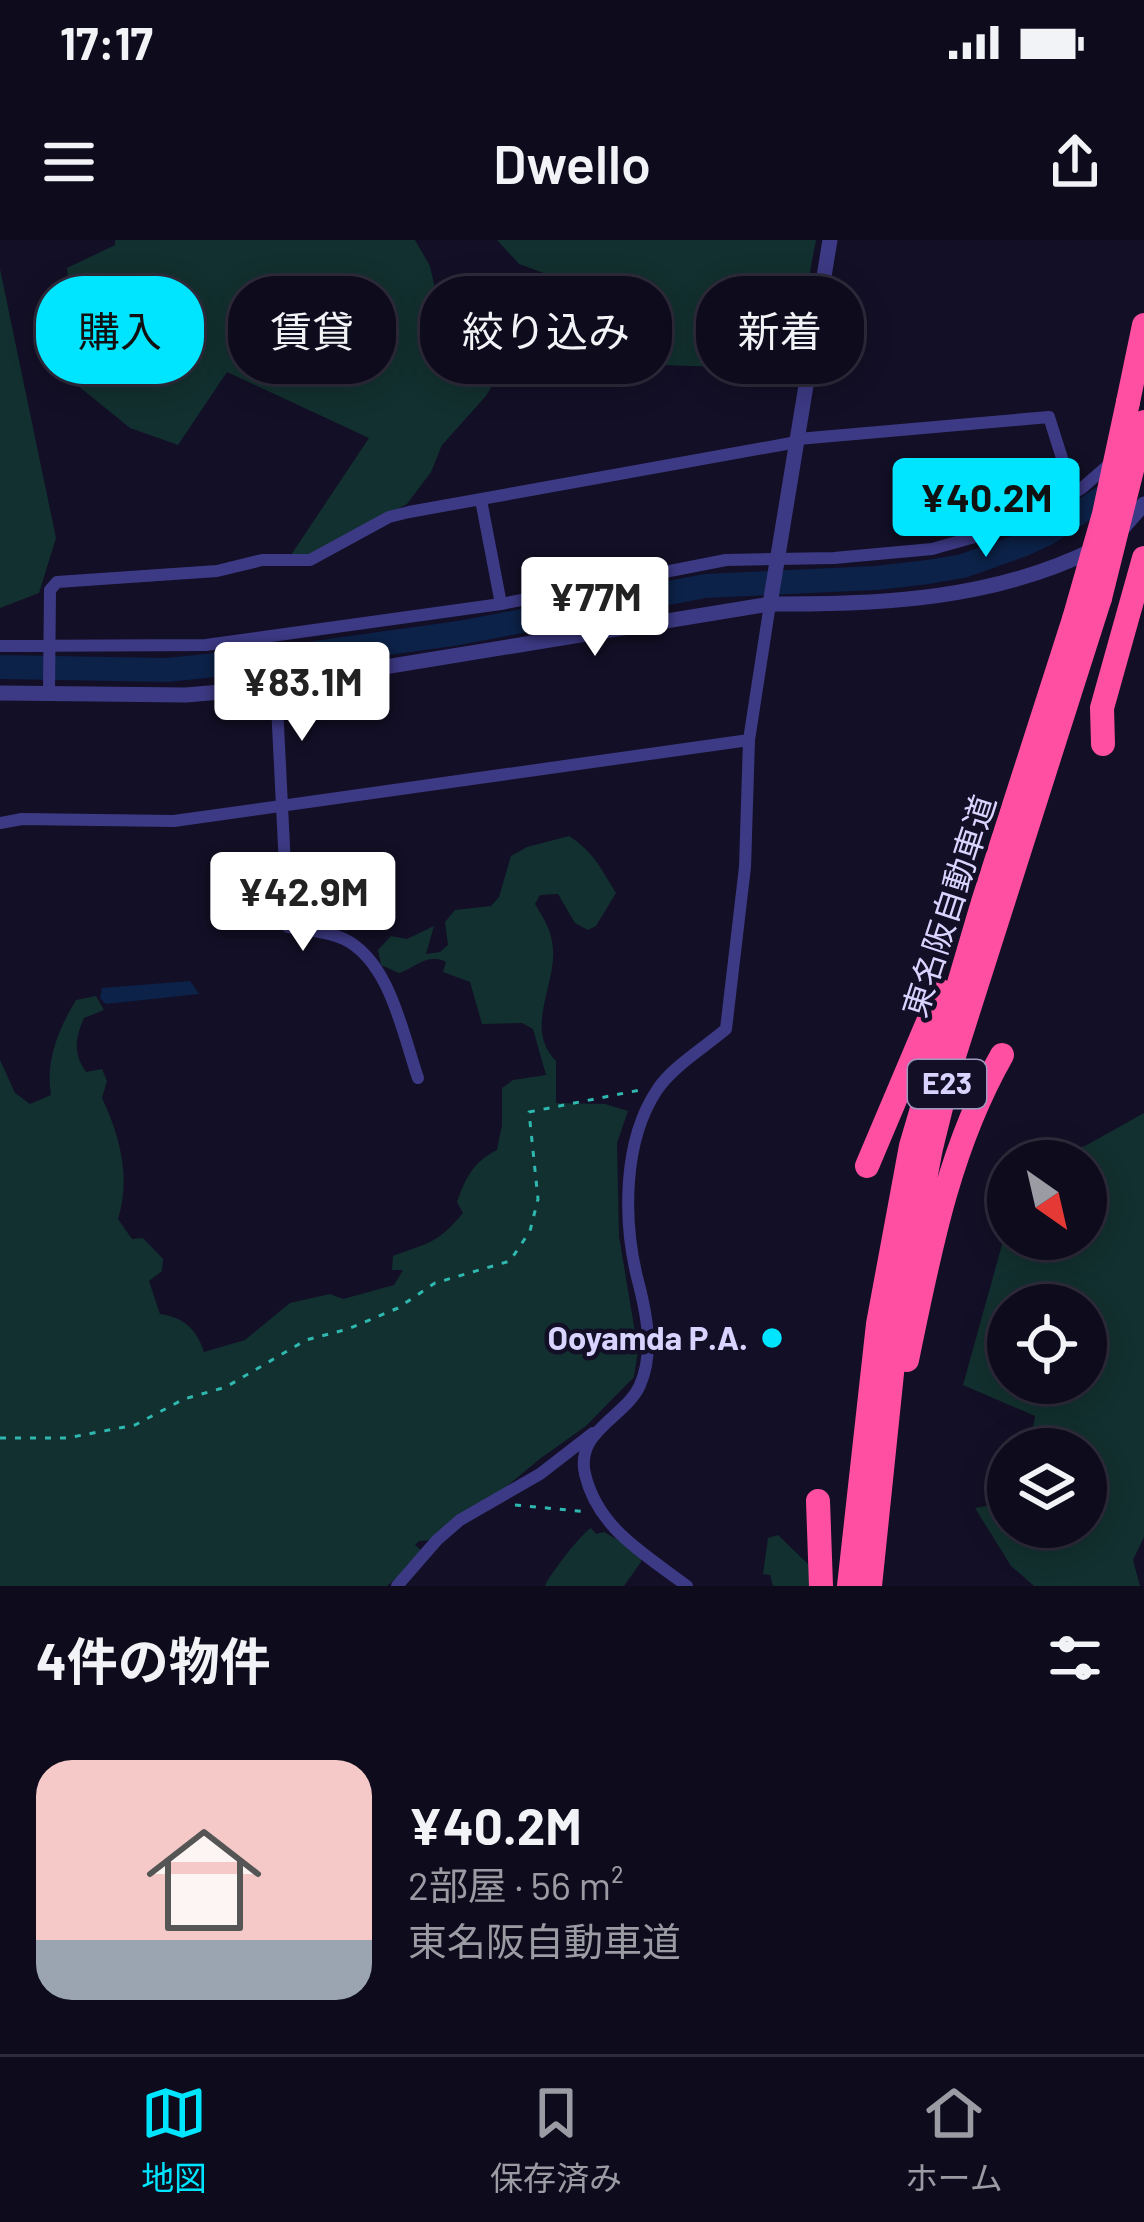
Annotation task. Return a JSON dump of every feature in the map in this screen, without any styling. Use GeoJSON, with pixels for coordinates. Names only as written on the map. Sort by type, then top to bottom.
{"type":"FeatureCollection","features":[{"type":"Feature","properties":{"kind":"highway","name":"東名阪自動車道"},"geometry":{"type":"LineString","coordinates":[[870,1586],[897,1325],[931,1148],[953,1059],[1100,598],[1136,412],[1144,325]]}},
{"type":"Feature","properties":{"kind":"highway","name":"東名阪自動車道"},"geometry":{"type":"LineString","coordinates":[[849,1586],[878,1324],[911,1147],[982,902],[1136,412]]}},
{"type":"Feature","properties":{"kind":"highway"},"geometry":{"type":"LineString","coordinates":[[1102,744],[1102,708],[1144,558]]}},
{"type":"Feature","properties":{"kind":"highway"},"geometry":{"type":"LineString","coordinates":[[867,1166],[964,929],[982,902]]}},
{"type":"Feature","properties":{"kind":"highway"},"geometry":{"type":"LineString","coordinates":[[878,1509],[929,1254],[952,1165],[976,1101],[1001,1054]]}},
{"type":"Feature","properties":{"kind":"highway"},"geometry":{"type":"LineString","coordinates":[[818,1501],[820,1586]]}},
{"type":"Feature","properties":{"kind":"street"},"geometry":{"type":"LineString","coordinates":[[397,1586],[460,1520],[540,1474],[640,1388],[647,1354],[647,1316],[628,1239],[635,1133],[659,1086],[726,1029],[745,867],[749,740],[830,240]]}},
{"type":"Feature","properties":{"kind":"street"},"geometry":{"type":"LineString","coordinates":[[49,692],[50,590],[57,582],[217,571],[262,560],[310,560],[389,517],[797,441],[1049,417],[1072,493]]}},
{"type":"Feature","properties":{"kind":"street"},"geometry":{"type":"LineString","coordinates":[[0,646],[175,648],[501,604],[726,560],[932,550],[1021,524],[1072,493],[1144,433]]}},
{"type":"Feature","properties":{"kind":"street"},"geometry":{"type":"LineString","coordinates":[[481,500],[501,604]]}},
{"type":"Feature","properties":{"kind":"street"},"geometry":{"type":"LineString","coordinates":[[0,693],[186,695],[275,685],[771,602],[849,604],[984,588],[1073,560],[1112,540],[1144,504]]}},
{"type":"Feature","properties":{"kind":"street"},"geometry":{"type":"LineString","coordinates":[[1112,540],[1144,548]]}},
{"type":"Feature","properties":{"kind":"street"},"geometry":{"type":"LineString","coordinates":[[275,685],[288,928],[329,934],[361,952],[386,989],[418,1078]]}},
{"type":"Feature","properties":{"kind":"street"},"geometry":{"type":"LineString","coordinates":[[0,823],[22,819],[174,821],[749,740]]}},
{"type":"Feature","properties":{"kind":"street"},"geometry":{"type":"LineString","coordinates":[[593,1433],[583,1468],[598,1512],[608,1526],[687,1586]]}},
{"type":"Feature","properties":{"kind":"path"},"geometry":{"type":"LineString","coordinates":[[0,1438],[67,1438],[135,1426],[184,1399],[226,1387],[306,1340],[398,1308],[435,1283],[509,1261],[530,1232],[538,1199],[529,1112],[659,1086]]}},
{"type":"Feature","properties":{"kind":"path"},"geometry":{"type":"LineString","coordinates":[[483,1508],[509,1505],[598,1512]]}},
{"type":"Feature","properties":{"kind":"green space"},"geometry":{"type":"Polygon","coordinates":[[[115,240],[415,240],[432,276],[420,276],[420,384],[493,384],[442,445],[431,472],[407,504],[308,555],[291,555],[369,438],[253,384],[396,384],[396,276],[228,276],[228,372],[178,445],[130,428],[77,385],[204,384],[204,276],[68,276],[67,268],[115,245],[115,240]]]}},
{"type":"Feature","properties":{"kind":"green space"},"geometry":{"type":"Polygon","coordinates":[[[497,240],[816,240],[809,276],[696,276],[696,366],[672,365],[672,276],[552,276],[519,264],[497,240]]]}},
{"type":"Feature","properties":{"kind":"green space"},"geometry":{"type":"Polygon","coordinates":[[[0,269],[56,538],[39,593],[0,608],[0,269]]]}},
{"type":"Feature","properties":{"kind":"green space"},"geometry":{"type":"Polygon","coordinates":[[[569,836],[591,855],[616,893],[596,926],[588,930],[575,923],[558,894],[540,895],[535,904],[553,949],[542,1035],[556,1061],[556,1103],[605,1104],[628,1111],[617,1143],[619,1236],[638,1350],[634,1377],[586,1426],[443,1539],[419,1541],[415,1545],[421,1550],[419,1560],[387,1586],[0,1586],[0,1060],[15,1093],[30,1104],[51,1095],[52,1057],[64,1022],[76,1000],[96,996],[104,1010],[84,1018],[77,1052],[86,1072],[102,1069],[107,1081],[102,1098],[114,1127],[123,1173],[118,1219],[132,1239],[143,1238],[163,1259],[162,1271],[149,1281],[160,1314],[188,1326],[204,1352],[245,1340],[290,1303],[330,1294],[343,1299],[394,1285],[403,1270],[392,1270],[393,1256],[438,1237],[463,1213],[457,1202],[467,1178],[497,1150],[502,1088],[513,1080],[546,1075],[533,1029],[522,1023],[482,1024],[470,982],[443,972],[446,962],[428,960],[399,973],[381,965],[378,950],[391,936],[407,939],[434,926],[426,954],[440,952],[448,945],[445,922],[455,910],[491,906],[499,897],[511,856],[569,836]]]}},
{"type":"Feature","properties":{"kind":"green space"},"geometry":{"type":"Polygon","coordinates":[[[1144,1113],[1144,1537],[1133,1560],[1140,1586],[1034,1586],[1011,1566],[1000,1548],[1107,1548],[1107,1428],[1033,1428],[1035,1416],[1007,1404],[1107,1404],[1107,1284],[991,1284],[998,1260],[1107,1260],[1107,1140],[1096,1140],[1144,1113]]]}},
{"type":"Feature","properties":{"kind":"green space"},"geometry":{"type":"Polygon","coordinates":[[[987,1299],[987,1395],[963,1385],[987,1299]]]}},
{"type":"Feature","properties":{"kind":"green space"},"geometry":{"type":"Polygon","coordinates":[[[987,1506],[987,1527],[975,1508],[987,1506]]]}},
{"type":"Feature","properties":{"kind":"green space"},"geometry":{"type":"Polygon","coordinates":[[[591,1528],[641,1553],[641,1562],[624,1586],[545,1586],[566,1555],[591,1528]]]}},
{"type":"Feature","properties":{"kind":"green space"},"geometry":{"type":"Polygon","coordinates":[[[778,1535],[808,1564],[812,1586],[773,1586],[770,1575],[763,1574],[768,1538],[778,1535]]]}},
{"type":"Feature","properties":{"kind":"water"},"geometry":{"type":"Polygon","coordinates":[[[190,981],[199,994],[106,1004],[100,998],[102,988],[190,981]]]}},
{"type":"Feature","properties":{"kind":"waterway"},"geometry":{"type":"LineString","coordinates":[[0,667],[167,670],[459,633],[705,586],[928,572],[963,566],[1022,545],[1119,487]]}},
{"type":"Feature","properties":{"kind":"place","name":"Ooyamda P.A."},"geometry":{"type":"Point","coordinates":[772,1338]}}]}
